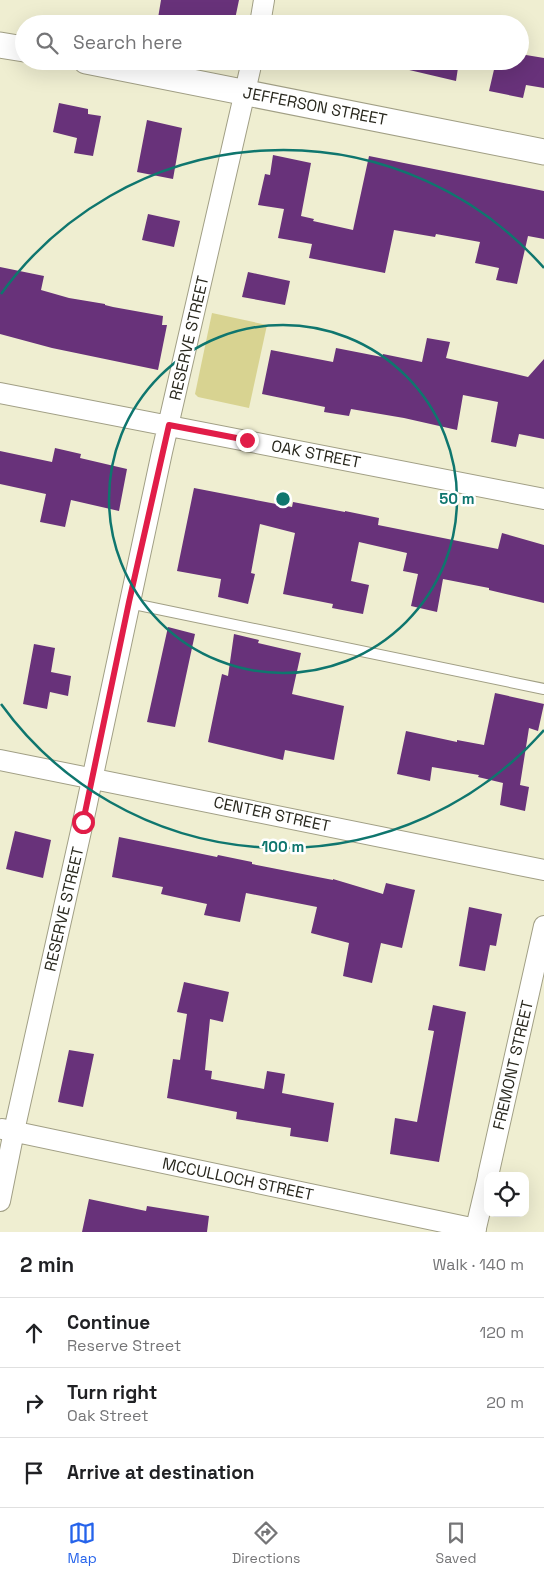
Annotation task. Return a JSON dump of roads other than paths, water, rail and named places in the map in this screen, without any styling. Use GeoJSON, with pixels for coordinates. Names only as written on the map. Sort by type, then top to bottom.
{"type":"FeatureCollection","features":[{"type":"Feature","properties":{"kind":"street"},"geometry":{"type":"LineString","coordinates":[[262,15],[264,0]]}},
{"type":"Feature","properties":{"kind":"street"},"geometry":{"type":"LineString","coordinates":[[0,45],[15,48]]}},
{"type":"Feature","properties":{"kind":"street","name":"JEFFERSON STREET"},"geometry":{"type":"LineString","coordinates":[[132,70],[544,152]]}},
{"type":"Feature","properties":{"kind":"street","name":"RESERVE STREET"},"geometry":{"type":"LineString","coordinates":[[0,1201],[7,1130],[93,778],[129,602],[250,70]]}},
{"type":"Feature","properties":{"kind":"street","name":"OAK STREET"},"geometry":{"type":"LineString","coordinates":[[0,393],[544,499]]}},
{"type":"Feature","properties":{"kind":"street","name":"CENTER STREET"},"geometry":{"type":"LineString","coordinates":[[0,760],[544,870]]}},
{"type":"Feature","properties":{"kind":"street","name":"FREMONT STREET"},"geometry":{"type":"LineString","coordinates":[[489,1172],[544,926]]}},
{"type":"Feature","properties":{"kind":"street","name":"MCCULLOCH STREET"},"geometry":{"type":"LineString","coordinates":[[7,1130],[476,1231]]}},
{"type":"Feature","properties":{"kind":"street","name":"FREMONT STREET"},"geometry":{"type":"LineString","coordinates":[[476,1231],[484,1194]]}},
{"type":"Feature","properties":{"kind":"lane"},"geometry":{"type":"LineString","coordinates":[[129,602],[544,689]]}}]}
